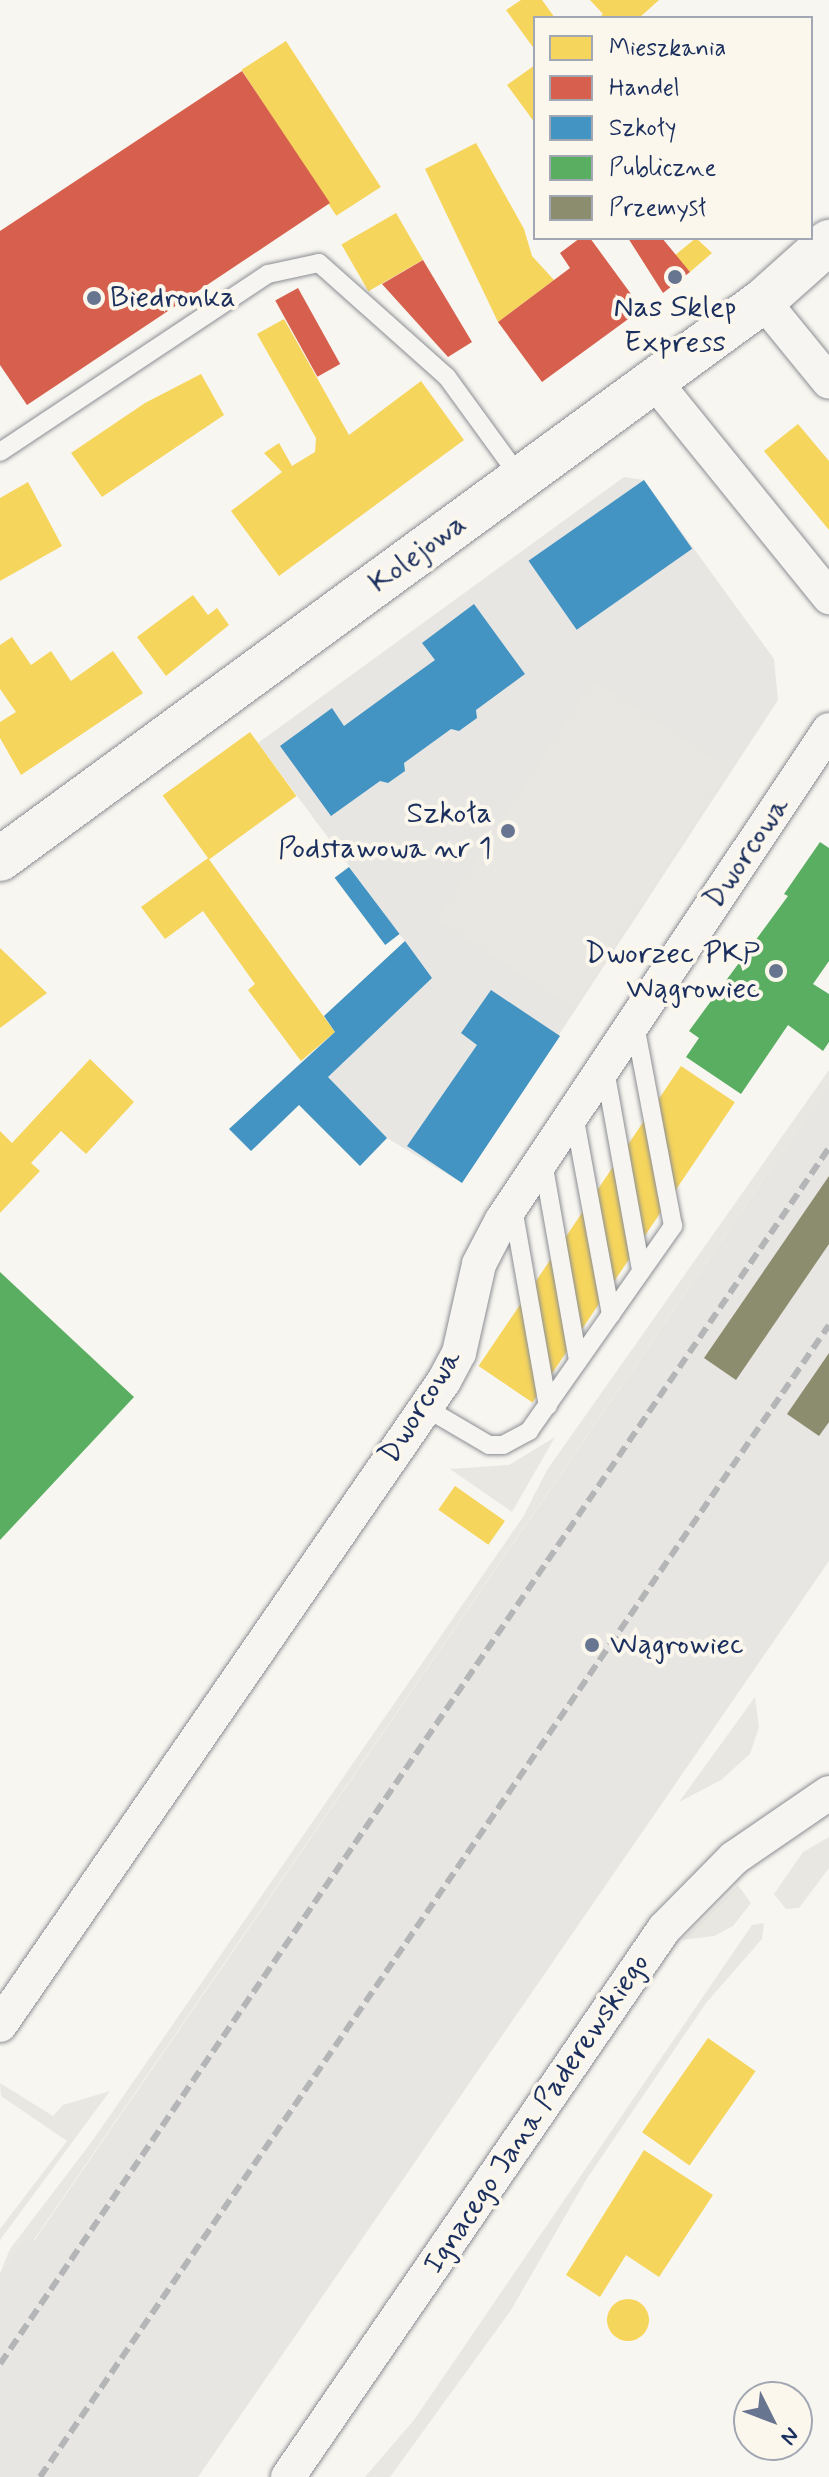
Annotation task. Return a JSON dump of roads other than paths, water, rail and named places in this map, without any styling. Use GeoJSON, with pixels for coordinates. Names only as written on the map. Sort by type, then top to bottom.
{"type":"FeatureCollection","features":[{"type":"Feature","properties":{"kind":"street","name":"Kolejowa"},"geometry":{"type":"LineString","coordinates":[[0,859],[655,382],[763,301],[829,242]]}},
{"type":"Feature","properties":{"kind":"street"},"geometry":{"type":"LineString","coordinates":[[763,301],[829,382]]}},
{"type":"Feature","properties":{"kind":"street"},"geometry":{"type":"LineString","coordinates":[[655,382],[829,597]]}},
{"type":"Feature","properties":{"kind":"street","name":"Dworcowa"},"geometry":{"type":"LineString","coordinates":[[0,2025],[426,1408],[459,1353],[479,1264],[512,1205],[829,730]]}},
{"type":"Feature","properties":{"kind":"street","name":"Ignacego Jana Paderewskiego"},"geometry":{"type":"LineString","coordinates":[[288,2477],[664,1929],[734,1858],[829,1793]]}},
{"type":"Feature","properties":{"kind":"lane"},"geometry":{"type":"LineString","coordinates":[[0,452],[268,274],[319,263],[447,377],[521,479]]}},
{"type":"Feature","properties":{"kind":"lane"},"geometry":{"type":"LineString","coordinates":[[426,1408],[489,1445],[516,1439],[548,1406],[673,1226],[634,1022]]}},
{"type":"Feature","properties":{"kind":"lane"},"geometry":{"type":"LineString","coordinates":[[604,1067],[641,1271]]}},
{"type":"Feature","properties":{"kind":"lane"},"geometry":{"type":"LineString","coordinates":[[573,1113],[611,1315]]}},
{"type":"Feature","properties":{"kind":"lane"},"geometry":{"type":"LineString","coordinates":[[543,1159],[578,1361]]}},
{"type":"Feature","properties":{"kind":"lane"},"geometry":{"type":"LineString","coordinates":[[512,1205],[548,1406]]}},
{"type":"Feature","properties":{"kind":"railway"},"geometry":{"type":"LineString","coordinates":[[0,2364],[829,1148]]}},
{"type":"Feature","properties":{"kind":"railway"},"geometry":{"type":"LineString","coordinates":[[40,2477],[829,1325]]}},
{"type":"Feature","properties":{"kind":"place","name":"Nas Sklep Express"},"geometry":{"type":"Point","coordinates":[675,277]}},
{"type":"Feature","properties":{"kind":"place","name":"Biedronka"},"geometry":{"type":"Point","coordinates":[94,298]}},
{"type":"Feature","properties":{"kind":"place","name":"Szkoła Podstawowa nr 1"},"geometry":{"type":"Point","coordinates":[508,831]}},
{"type":"Feature","properties":{"kind":"place","name":"Dworzec PKP Wągrowiec"},"geometry":{"type":"Point","coordinates":[776,971]}},
{"type":"Feature","properties":{"kind":"place","name":"Wągrowiec"},"geometry":{"type":"Point","coordinates":[592,1645]}}]}
